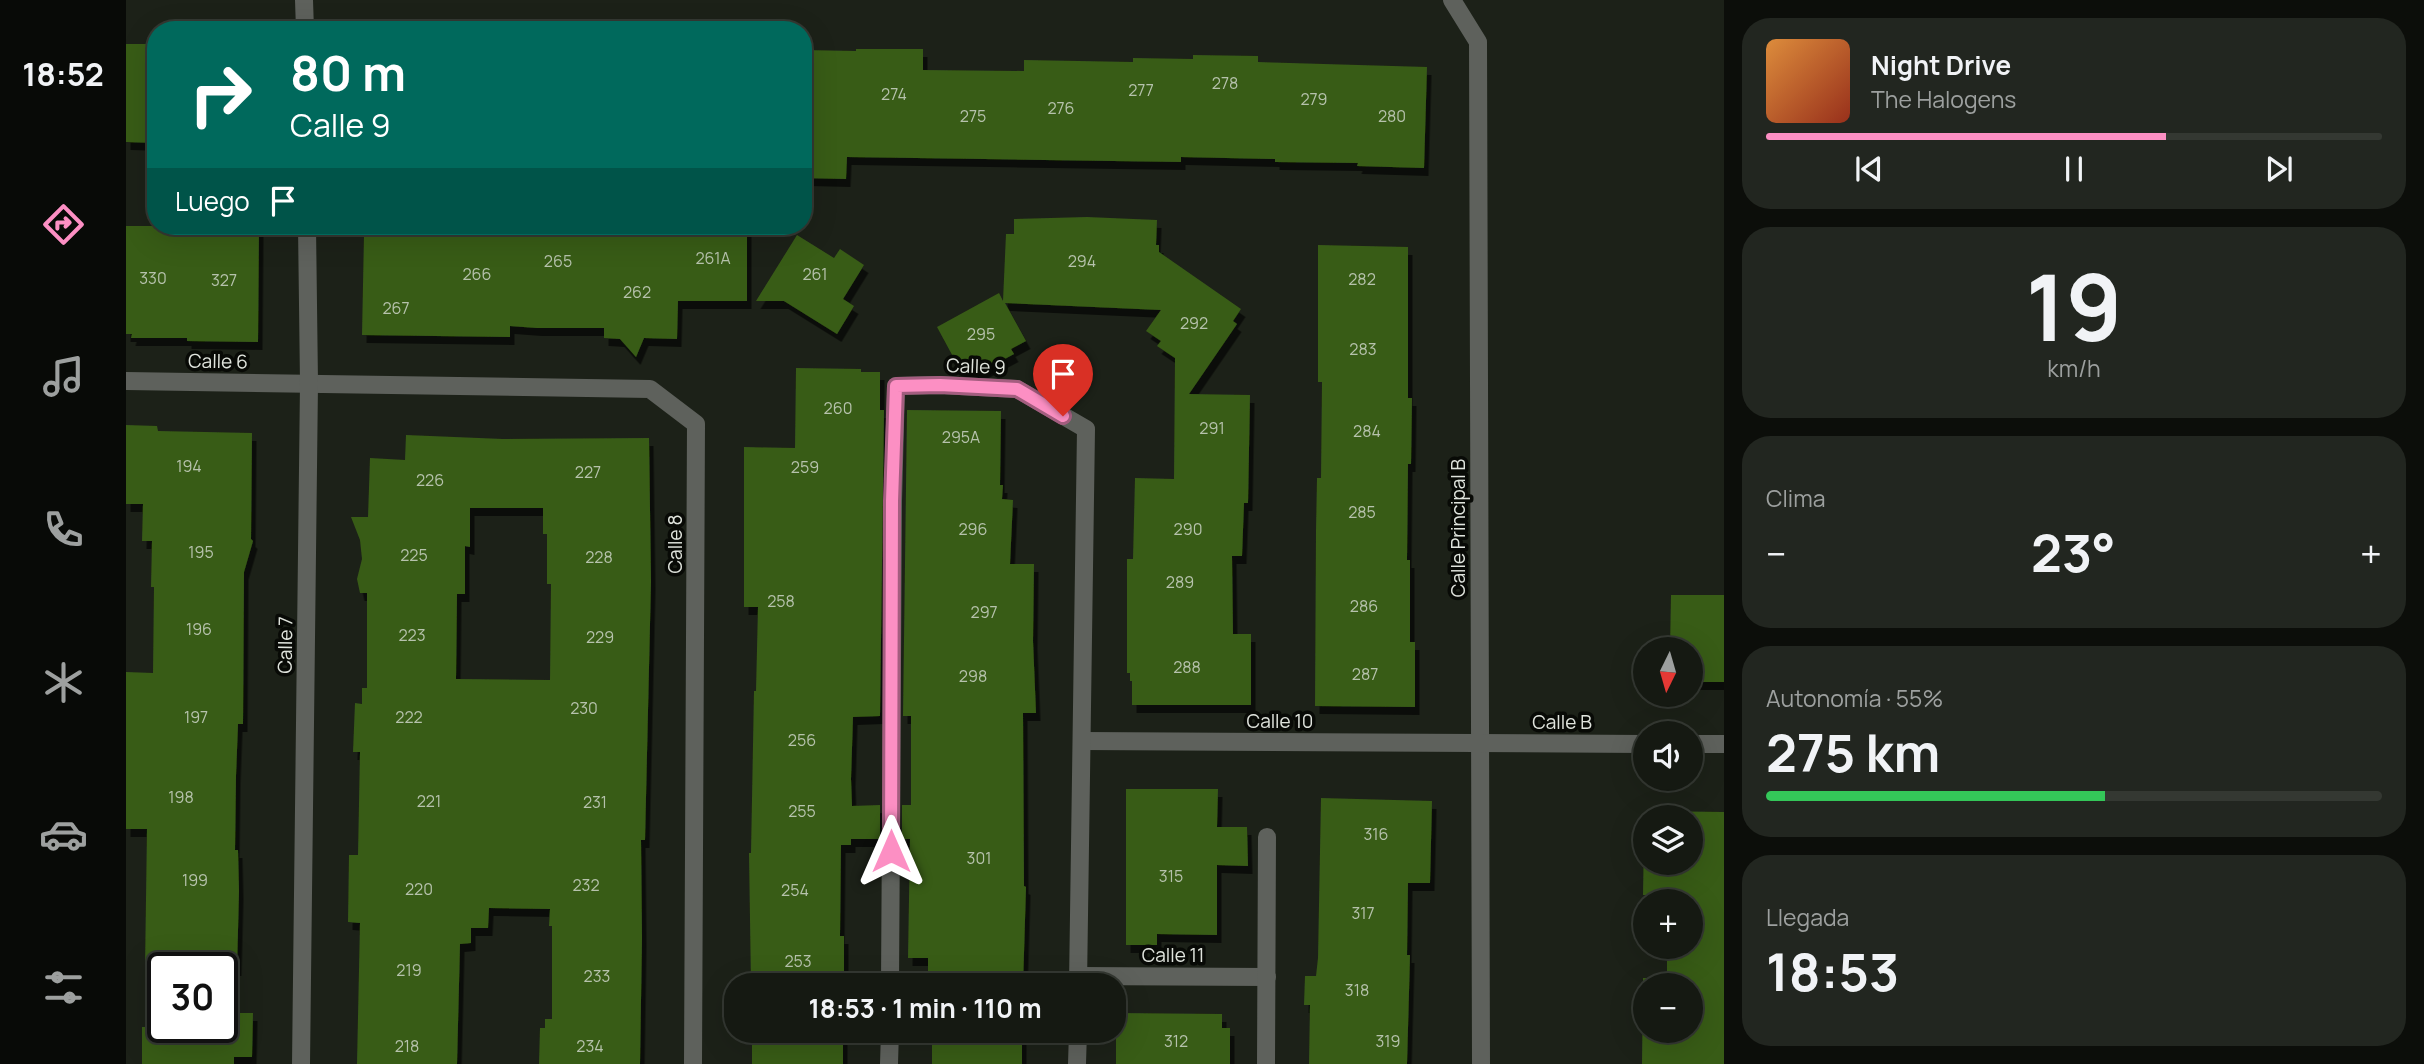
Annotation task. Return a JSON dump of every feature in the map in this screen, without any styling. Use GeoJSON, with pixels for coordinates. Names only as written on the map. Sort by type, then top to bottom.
{"type":"FeatureCollection","features":[{"type":"Feature","properties":{"kind":"street"},"geometry":{"type":"LineString","coordinates":[[304,0],[304,21]]}},
{"type":"Feature","properties":{"kind":"street","name":"Calle Principal B"},"geometry":{"type":"LineString","coordinates":[[1452,0],[1478,42],[1481,1064]]}},
{"type":"Feature","properties":{"kind":"street","name":"Calle 7"},"geometry":{"type":"LineString","coordinates":[[301,1064],[309,383],[307,235]]}},
{"type":"Feature","properties":{"kind":"street","name":"Calle 6"},"geometry":{"type":"LineString","coordinates":[[126,381],[309,383]]}},
{"type":"Feature","properties":{"kind":"street","name":"Calle 8"},"geometry":{"type":"LineString","coordinates":[[309,383],[650,390],[696,424],[693,1064]]}},
{"type":"Feature","properties":{"kind":"street","name":"Calle 9"},"geometry":{"type":"LineString","coordinates":[[890,973],[892,501],[896,386],[940,385],[1017,389],[1086,429],[1078,973]]}},
{"type":"Feature","properties":{"kind":"street","name":"Calle 10"},"geometry":{"type":"LineString","coordinates":[[1082,741],[1479,743]]}},
{"type":"Feature","properties":{"kind":"street","name":"Calle B"},"geometry":{"type":"LineString","coordinates":[[1479,743],[1633,744]]}},
{"type":"Feature","properties":{"kind":"street"},"geometry":{"type":"LineString","coordinates":[[1703,744],[1724,744]]}},
{"type":"Feature","properties":{"kind":"street"},"geometry":{"type":"LineString","coordinates":[[1266,1064],[1267,837]]}},
{"type":"Feature","properties":{"kind":"street","name":"Calle 11"},"geometry":{"type":"LineString","coordinates":[[1126,980],[1267,977]]}},
{"type":"Feature","properties":{"kind":"street"},"geometry":{"type":"LineString","coordinates":[[889,1064],[890,1043]]}},
{"type":"Feature","properties":{"kind":"street"},"geometry":{"type":"LineString","coordinates":[[1077,1043],[1077,1064]]}},
{"type":"Feature","properties":{"kind":"building"},"geometry":{"type":"Polygon","coordinates":[[[126,44],[147,44],[147,143],[126,142],[126,44]]]}},
{"type":"Feature","properties":{"kind":"building"},"geometry":{"type":"Polygon","coordinates":[[[923,49],[923,70],[1024,71],[1024,60],[1133,62],[1133,58],[1193,59],[1193,55],[1258,56],[1258,62],[1427,67],[1424,168],[1357,166],[1358,163],[1275,162],[1275,159],[1181,157],[1181,162],[847,157],[846,179],[812,178],[812,50],[923,49]]]}},
{"type":"Feature","properties":{"kind":"building"},"geometry":{"type":"Polygon","coordinates":[[[1087,217],[1157,220],[1156,245],[1159,245],[1159,252],[1241,309],[1233,321],[1237,324],[1189,394],[1250,395],[1248,503],[1244,503],[1242,556],[1232,556],[1233,634],[1251,634],[1251,705],[1132,705],[1132,681],[1130,673],[1127,673],[1127,559],[1133,559],[1135,478],[1174,479],[1175,358],[1157,346],[1161,341],[1146,331],[1161,310],[1005,303],[1026,341],[1011,349],[1014,354],[975,375],[963,375],[937,327],[999,293],[1003,301],[1006,234],[1014,234],[1014,219],[1087,217]]]}},
{"type":"Feature","properties":{"kind":"building"},"geometry":{"type":"Polygon","coordinates":[[[126,226],[147,226],[147,235],[259,235],[258,342],[131,338],[132,334],[126,334],[126,226]]]}},
{"type":"Feature","properties":{"kind":"building"},"geometry":{"type":"Polygon","coordinates":[[[364,235],[747,235],[747,301],[678,301],[677,339],[644,338],[636,357],[620,339],[604,338],[604,328],[510,326],[510,337],[362,335],[364,235]]]}},
{"type":"Feature","properties":{"kind":"building"},"geometry":{"type":"Polygon","coordinates":[[[797,235],[834,258],[840,249],[864,265],[843,299],[854,306],[837,334],[784,301],[756,301],[797,235]]]}},
{"type":"Feature","properties":{"kind":"building"},"geometry":{"type":"Polygon","coordinates":[[[1318,245],[1408,247],[1408,398],[1412,398],[1407,560],[1410,560],[1410,642],[1415,642],[1415,707],[1315,706],[1317,478],[1321,478],[1322,382],[1318,382],[1318,245]]]}},
{"type":"Feature","properties":{"kind":"building"},"geometry":{"type":"Polygon","coordinates":[[[796,368],[880,372],[880,410],[884,410],[880,716],[853,717],[851,779],[852,806],[880,805],[880,839],[851,839],[851,845],[841,845],[840,936],[844,936],[844,973],[751,973],[749,853],[758,607],[744,607],[744,447],[795,448],[796,368]]]}},
{"type":"Feature","properties":{"kind":"building"},"geometry":{"type":"Polygon","coordinates":[[[907,410],[1001,411],[1000,485],[1003,485],[1002,499],[1013,500],[1010,564],[1034,564],[1036,713],[1023,713],[1026,887],[1023,973],[928,973],[928,958],[908,958],[910,839],[902,839],[902,805],[911,805],[911,716],[903,716],[907,410]]]}},
{"type":"Feature","properties":{"kind":"building"},"geometry":{"type":"Polygon","coordinates":[[[126,425],[157,426],[158,431],[252,433],[253,541],[244,572],[243,724],[238,724],[236,776],[237,952],[147,952],[147,968],[145,968],[147,829],[126,829],[126,672],[153,673],[152,541],[142,541],[143,504],[126,504],[126,425]]]}},
{"type":"Feature","properties":{"kind":"building"},"geometry":{"type":"Polygon","coordinates":[[[406,435],[503,439],[649,438],[651,581],[645,840],[641,840],[640,1064],[539,1064],[540,1028],[545,1028],[545,1019],[552,1019],[550,909],[489,908],[488,928],[471,928],[471,943],[460,944],[457,1064],[357,1064],[360,923],[348,922],[349,855],[358,855],[360,752],[353,752],[355,703],[362,704],[362,688],[367,688],[367,593],[360,593],[357,579],[362,559],[360,540],[351,517],[368,517],[370,458],[405,460],[406,435]],[[470,508],[470,547],[465,546],[465,594],[457,594],[456,679],[550,680],[551,584],[547,584],[547,534],[543,534],[543,508],[470,508]]]}},
{"type":"Feature","properties":{"kind":"building"},"geometry":{"type":"Polygon","coordinates":[[[1671,595],[1724,595],[1724,682],[1703,682],[1703,637],[1670,637],[1671,595]]]}},
{"type":"Feature","properties":{"kind":"building"},"geometry":{"type":"Polygon","coordinates":[[[1126,789],[1218,789],[1217,827],[1247,827],[1248,866],[1217,865],[1217,935],[1157,934],[1157,945],[1126,945],[1126,789]]]}},
{"type":"Feature","properties":{"kind":"building"},"geometry":{"type":"Polygon","coordinates":[[[1321,798],[1432,801],[1430,883],[1408,883],[1407,955],[1410,955],[1407,1064],[1309,1064],[1310,1005],[1304,1005],[1305,976],[1316,976],[1318,958],[1321,798]]]}},
{"type":"Feature","properties":{"kind":"building"},"geometry":{"type":"Polygon","coordinates":[[[1703,812],[1724,812],[1724,1064],[1642,1064],[1642,1043],[1703,1043],[1703,973],[1667,973],[1667,959],[1703,959],[1703,889],[1643,889],[1643,875],[1703,875],[1703,812]]]}},
{"type":"Feature","properties":{"kind":"building"},"geometry":{"type":"Polygon","coordinates":[[[238,1013],[253,1013],[252,1057],[234,1057],[234,1064],[142,1064],[142,1027],[147,1027],[147,1043],[238,1043],[238,1013]]]}},
{"type":"Feature","properties":{"kind":"building"},"geometry":{"type":"Polygon","coordinates":[[[1126,1013],[1222,1014],[1222,1028],[1230,1028],[1230,1064],[1116,1064],[1116,1043],[1126,1043],[1126,1013]]]}},
{"type":"Feature","properties":{"kind":"building"},"geometry":{"type":"Polygon","coordinates":[[[752,1043],[843,1043],[843,1064],[752,1064],[752,1043]]]}},
{"type":"Feature","properties":{"kind":"building"},"geometry":{"type":"Polygon","coordinates":[[[932,1043],[1022,1043],[1022,1064],[932,1064],[932,1043]]]}},
{"type":"Feature","properties":{"kind":"route"},"geometry":{"type":"LineString","coordinates":[[891,851],[892,501],[896,386],[1017,389],[1063,416]]}}]}
